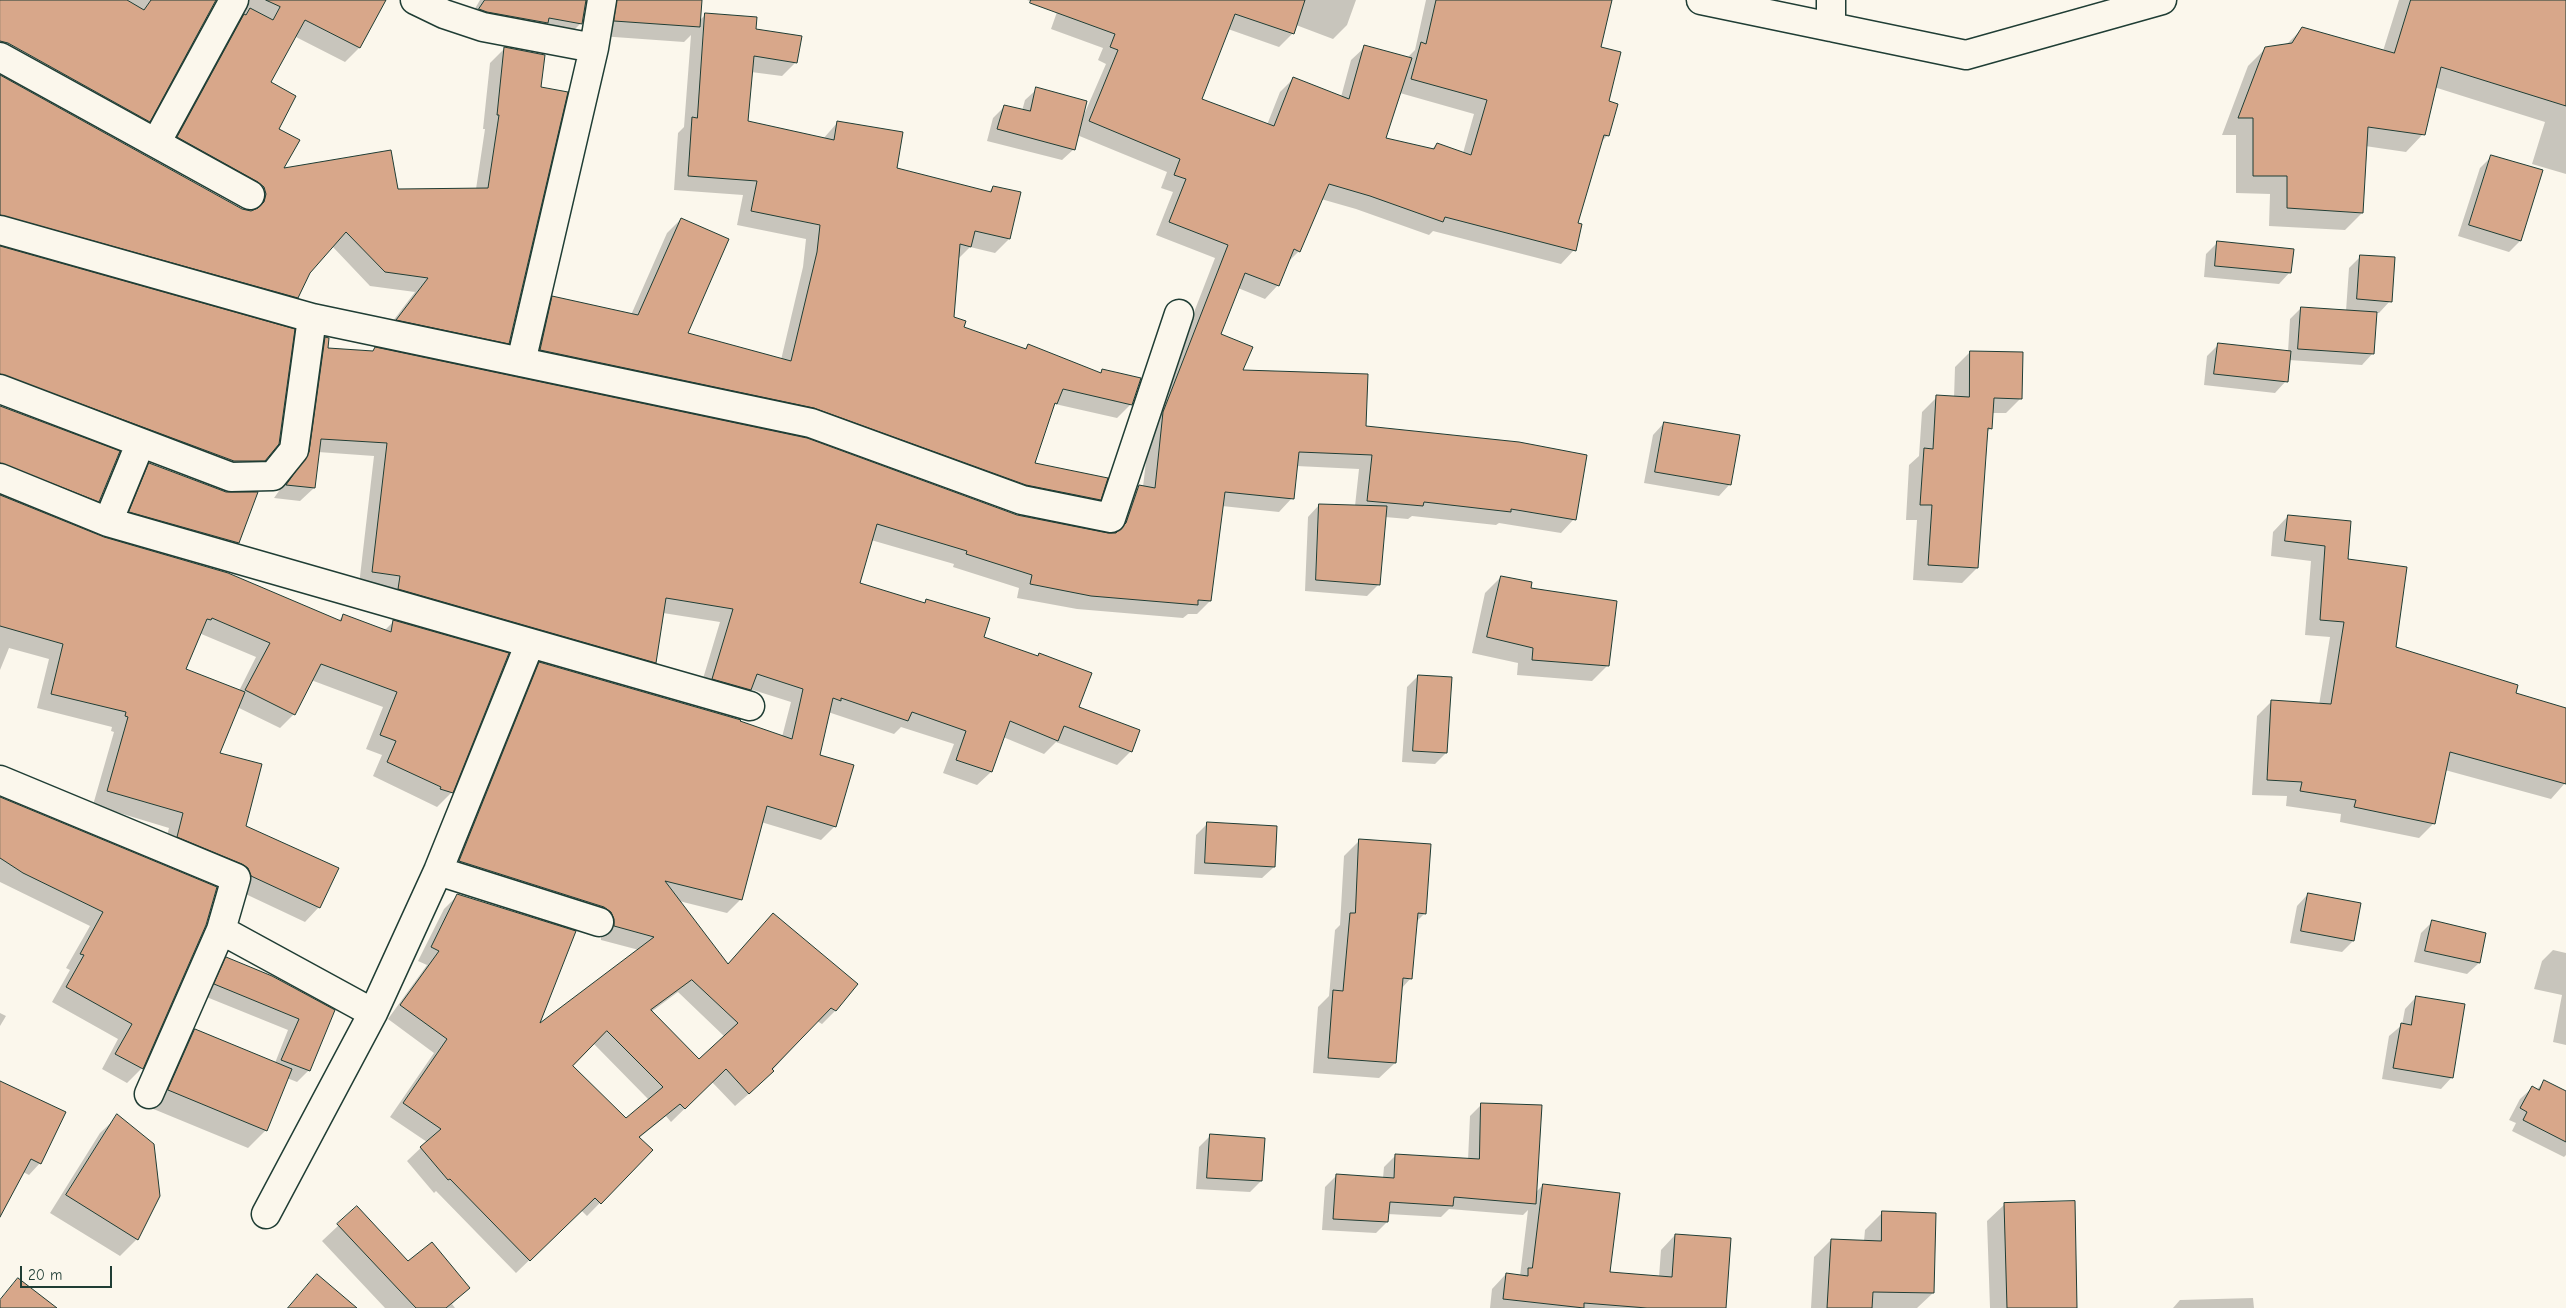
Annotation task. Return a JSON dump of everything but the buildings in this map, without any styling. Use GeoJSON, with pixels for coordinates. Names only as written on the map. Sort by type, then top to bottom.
{"type":"FeatureCollection","features":[{"type":"Feature","properties":{"kind":"street"},"geometry":{"type":"LineString","coordinates":[[156,143],[234,0]]}},
{"type":"Feature","properties":{"kind":"street"},"geometry":{"type":"LineString","coordinates":[[415,0],[444,14],[483,27],[594,48]]}},
{"type":"Feature","properties":{"kind":"street"},"geometry":{"type":"LineString","coordinates":[[521,362],[594,48],[602,0]]}},
{"type":"Feature","properties":{"kind":"street"},"geometry":{"type":"LineString","coordinates":[[1702,0],[1966,55],[2162,0]]}},
{"type":"Feature","properties":{"kind":"street"},"geometry":{"type":"LineString","coordinates":[[1831,0],[1831,27]]}},
{"type":"Feature","properties":{"kind":"street"},"geometry":{"type":"LineString","coordinates":[[0,57],[250,195]]}},
{"type":"Feature","properties":{"kind":"street"},"geometry":{"type":"LineString","coordinates":[[0,230],[312,318],[812,423],[1022,500],[1111,518],[1179,314]]}},
{"type":"Feature","properties":{"kind":"street"},"geometry":{"type":"LineString","coordinates":[[0,389],[140,444],[231,477],[273,476],[294,450],[312,318]]}},
{"type":"Feature","properties":{"kind":"street"},"geometry":{"type":"LineString","coordinates":[[108,522],[140,444]]}},
{"type":"Feature","properties":{"kind":"street"},"geometry":{"type":"LineString","coordinates":[[0,478],[108,522],[750,706]]}},
{"type":"Feature","properties":{"kind":"street"},"geometry":{"type":"LineString","coordinates":[[266,1214],[373,1013],[438,871],[530,642]]}},
{"type":"Feature","properties":{"kind":"street"},"geometry":{"type":"LineString","coordinates":[[0,780],[236,878],[221,930],[150,1094]]}},
{"type":"Feature","properties":{"kind":"street"},"geometry":{"type":"LineString","coordinates":[[438,871],[599,922]]}},
{"type":"Feature","properties":{"kind":"street"},"geometry":{"type":"LineString","coordinates":[[221,930],[373,1013]]}}]}
